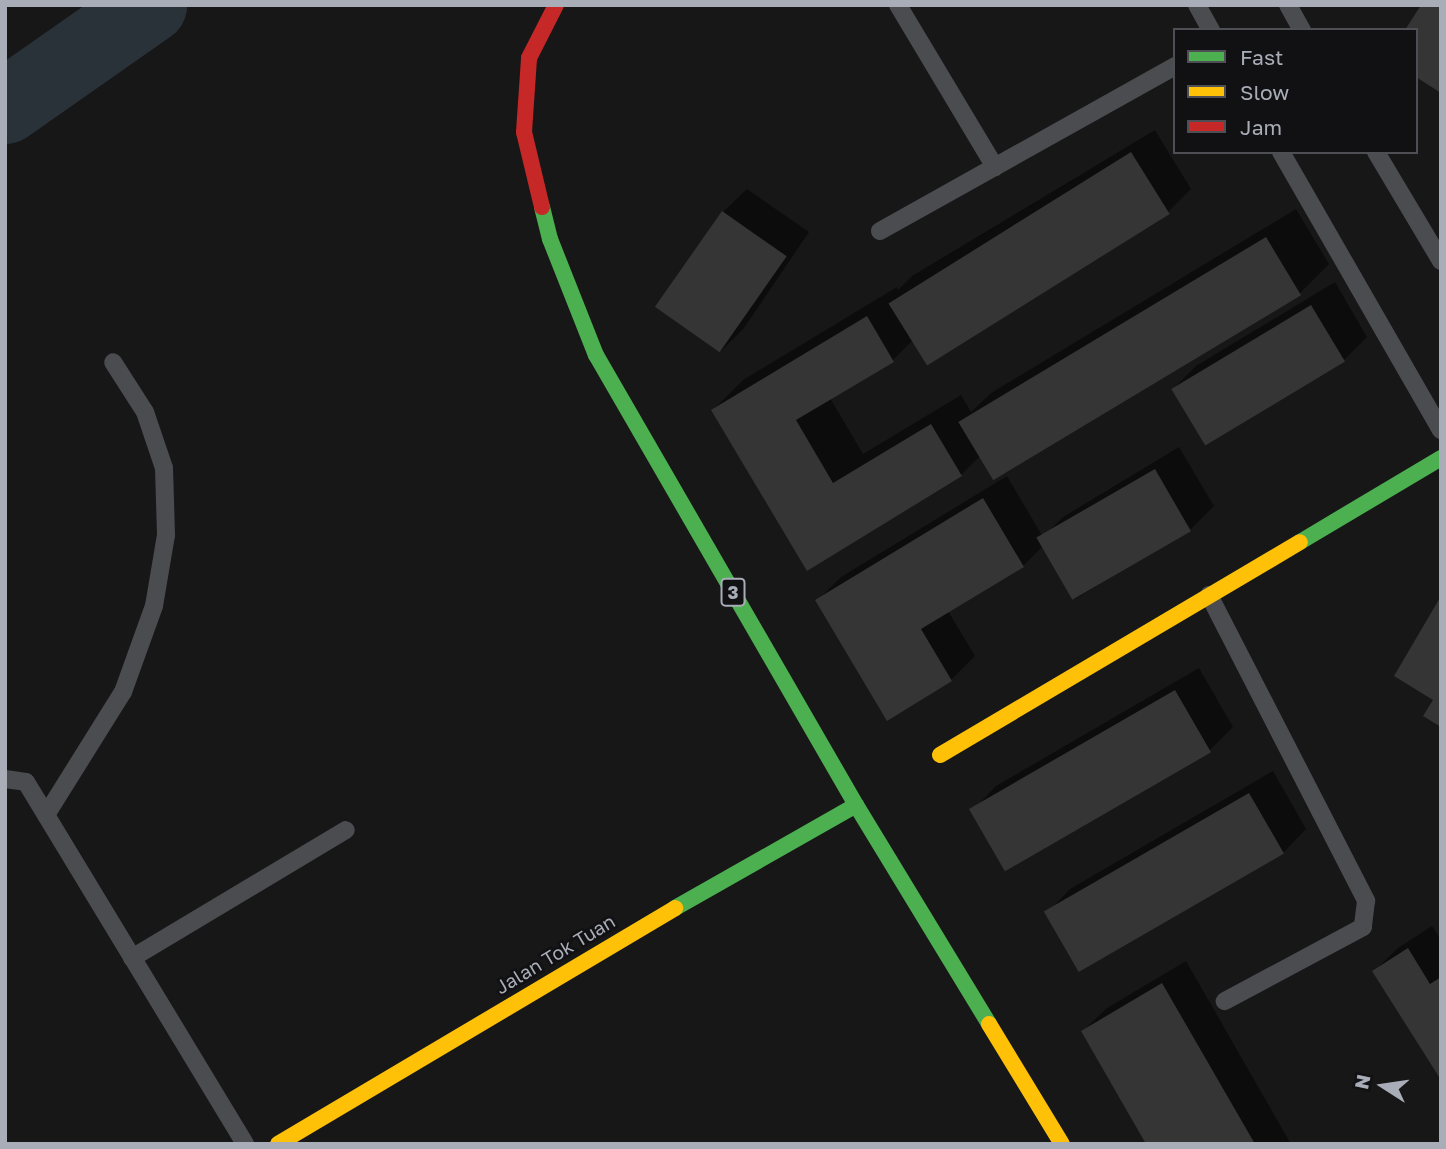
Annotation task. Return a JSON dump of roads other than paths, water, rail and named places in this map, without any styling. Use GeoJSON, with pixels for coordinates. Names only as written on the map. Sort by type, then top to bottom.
{"type":"FeatureCollection","features":[{"type":"Feature","properties":{"kind":"main road","name":"3"},"geometry":{"type":"LineString","coordinates":[[556,5],[529,58],[524,132],[550,239],[596,355],[856,804],[1062,1144]]}},
{"type":"Feature","properties":{"kind":"main road"},"geometry":{"type":"LineString","coordinates":[[940,755],[1441,458]]}},
{"type":"Feature","properties":{"kind":"main road","name":"Jalan Tok Tuan"},"geometry":{"type":"LineString","coordinates":[[278,1144],[603,949],[856,804]]}},
{"type":"Feature","properties":{"kind":"lane"},"geometry":{"type":"LineString","coordinates":[[898,5],[995,167]]}},
{"type":"Feature","properties":{"kind":"lane"},"geometry":{"type":"LineString","coordinates":[[1197,5],[1210,28]]}},
{"type":"Feature","properties":{"kind":"lane"},"geometry":{"type":"LineString","coordinates":[[1288,5],[1301,28]]}},
{"type":"Feature","properties":{"kind":"lane"},"geometry":{"type":"LineString","coordinates":[[880,231],[1173,67]]}},
{"type":"Feature","properties":{"kind":"lane"},"geometry":{"type":"LineString","coordinates":[[1282,154],[1441,430]]}},
{"type":"Feature","properties":{"kind":"lane"},"geometry":{"type":"LineString","coordinates":[[1377,154],[1441,261]]}},
{"type":"Feature","properties":{"kind":"lane"},"geometry":{"type":"LineString","coordinates":[[46,815],[123,692],[154,606],[166,535],[164,468],[145,412],[113,362]]}},
{"type":"Feature","properties":{"kind":"lane"},"geometry":{"type":"LineString","coordinates":[[1209,595],[1366,901],[1363,927],[1225,1001]]}},
{"type":"Feature","properties":{"kind":"lane"},"geometry":{"type":"LineString","coordinates":[[5,779],[26,782],[245,1144]]}},
{"type":"Feature","properties":{"kind":"lane"},"geometry":{"type":"LineString","coordinates":[[132,958],[346,830]]}},
{"type":"Feature","properties":{"kind":"waterway"},"geometry":{"type":"LineString","coordinates":[[5,106],[149,5]]}}]}
